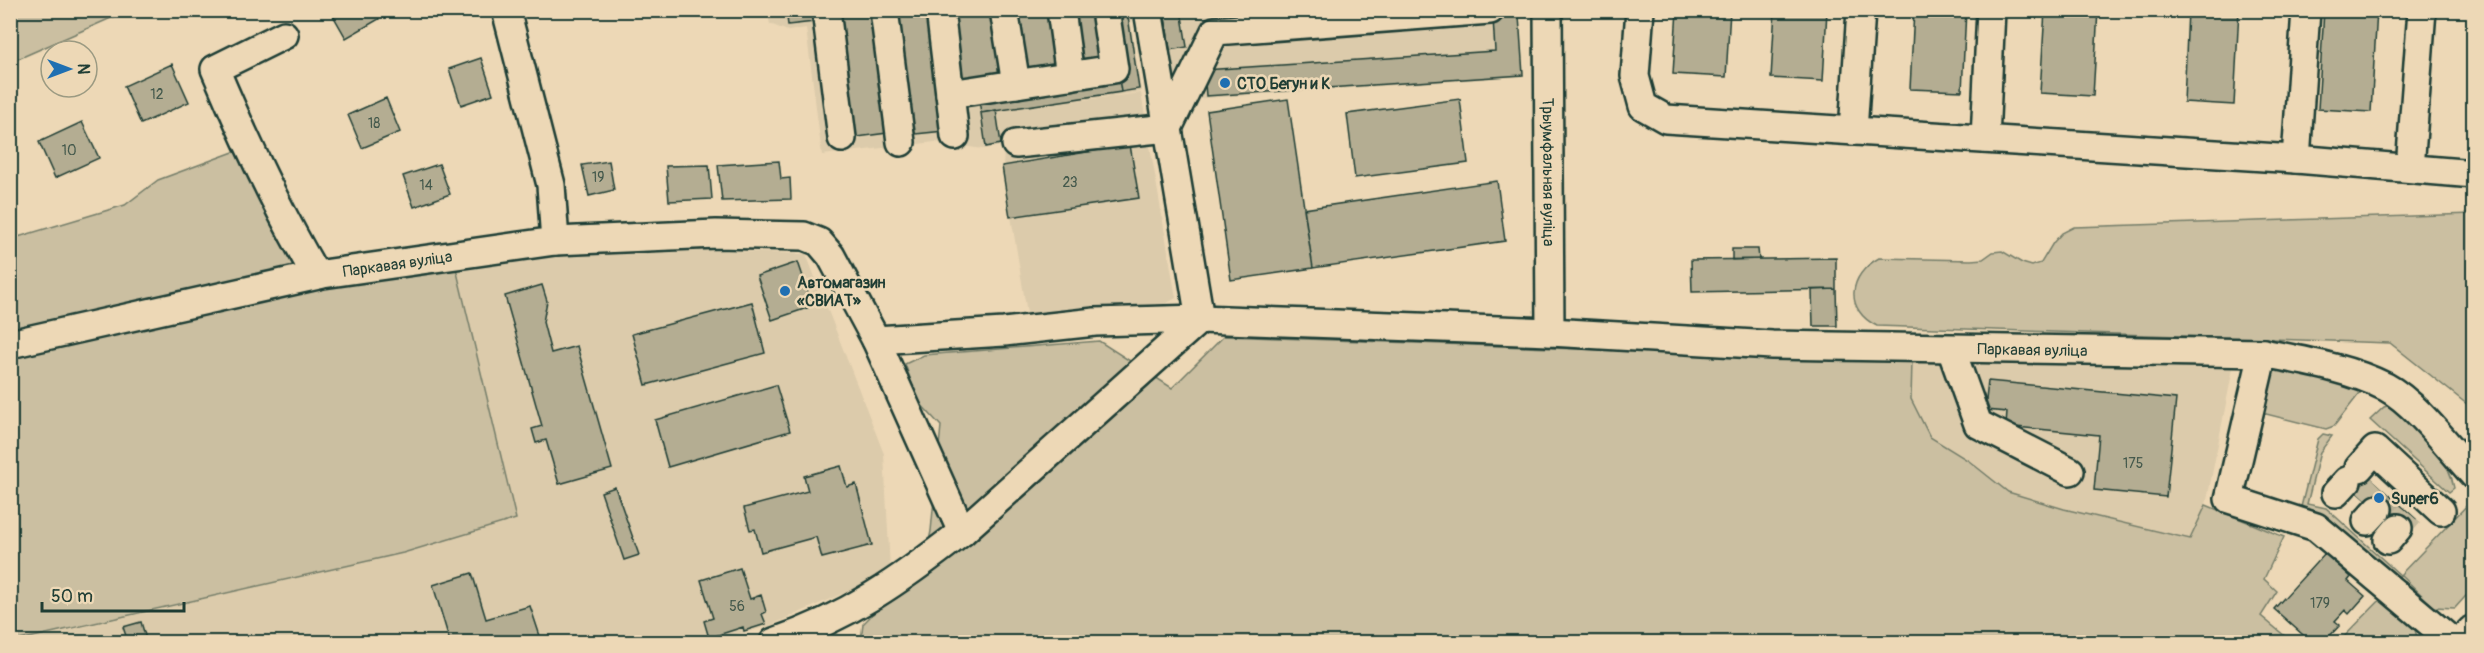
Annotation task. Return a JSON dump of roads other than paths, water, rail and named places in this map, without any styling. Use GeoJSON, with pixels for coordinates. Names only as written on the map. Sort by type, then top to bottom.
{"type":"FeatureCollection","features":[{"type":"Feature","properties":{"kind":"main road"},"geometry":{"type":"LineString","coordinates":[[2464,642],[2474,632]]}},
{"type":"Feature","properties":{"kind":"street"},"geometry":{"type":"LineString","coordinates":[[507,10],[551,185],[555,241]]}},
{"type":"Feature","properties":{"kind":"street"},"geometry":{"type":"LineString","coordinates":[[826,10],[842,138]]}},
{"type":"Feature","properties":{"kind":"street"},"geometry":{"type":"LineString","coordinates":[[884,10],[901,142]]}},
{"type":"Feature","properties":{"kind":"street"},"geometry":{"type":"LineString","coordinates":[[940,10],[955,136]]}},
{"type":"Feature","properties":{"kind":"street"},"geometry":{"type":"LineString","coordinates":[[1004,10],[1016,84]]}},
{"type":"Feature","properties":{"kind":"street"},"geometry":{"type":"LineString","coordinates":[[1061,10],[1070,76]]}},
{"type":"Feature","properties":{"kind":"street"},"geometry":{"type":"LineString","coordinates":[[950,94],[1114,69],[1105,10]]}},
{"type":"Feature","properties":{"kind":"street"},"geometry":{"type":"LineString","coordinates":[[774,642],[810,630],[858,607],[925,561],[962,532],[1200,319],[1148,10]]}},
{"type":"Feature","properties":{"kind":"street"},"geometry":{"type":"LineString","coordinates":[[1168,128],[1215,31],[1490,10]]}},
{"type":"Feature","properties":{"kind":"street","name":"Трыумфальная вуліца"},"geometry":{"type":"LineString","coordinates":[[1548,10],[1550,332]]}},
{"type":"Feature","properties":{"kind":"street"},"geometry":{"type":"LineString","coordinates":[[1640,10],[1635,76],[1643,106],[1666,119],[2296,159],[2474,174]]}},
{"type":"Feature","properties":{"kind":"street"},"geometry":{"type":"LineString","coordinates":[[1853,131],[1861,10]]}},
{"type":"Feature","properties":{"kind":"street"},"geometry":{"type":"LineString","coordinates":[[1985,139],[1991,10]]}},
{"type":"Feature","properties":{"kind":"street"},"geometry":{"type":"LineString","coordinates":[[2296,159],[2306,10]]}},
{"type":"Feature","properties":{"kind":"street"},"geometry":{"type":"LineString","coordinates":[[2410,168],[2422,10]]}},
{"type":"Feature","properties":{"kind":"street"},"geometry":{"type":"LineString","coordinates":[[284,34],[216,69],[247,147],[288,228],[316,275]]}},
{"type":"Feature","properties":{"kind":"street"},"geometry":{"type":"LineString","coordinates":[[1016,144],[1168,128]]}},
{"type":"Feature","properties":{"kind":"street","name":"Паркавая вуліца"},"geometry":{"type":"LineString","coordinates":[[10,344],[316,275],[555,241],[716,234],[804,236],[819,242],[831,256],[876,340],[962,532]]}},
{"type":"Feature","properties":{"kind":"street","name":"Паркавая вуліца"},"geometry":{"type":"LineString","coordinates":[[876,340],[1004,332],[1095,322],[1200,319],[1550,332],[1772,345],[2263,353],[2324,365],[2386,387],[2415,411],[2474,475]]}},
{"type":"Feature","properties":{"kind":"street"},"geometry":{"type":"LineString","coordinates":[[1951,349],[1978,423],[2070,471]]}},
{"type":"Feature","properties":{"kind":"street"},"geometry":{"type":"LineString","coordinates":[[2263,353],[2229,499],[2316,527],[2453,642]]}},
{"type":"Feature","properties":{"kind":"tunnel"},"geometry":{"type":"LineString","coordinates":[[2367,500],[2380,486]]}},
{"type":"Feature","properties":{"kind":"tunnel"},"geometry":{"type":"LineString","coordinates":[[2398,528],[2410,514]]}},
{"type":"Feature","properties":{"kind":"place","name":"СТО Бегун и К"},"geometry":{"type":"Point","coordinates":[1225,83]}},
{"type":"Feature","properties":{"kind":"place","name":"Автомагазин «СВИАТ»"},"geometry":{"type":"Point","coordinates":[785,291]}},
{"type":"Feature","properties":{"kind":"place","name":"Super6"},"geometry":{"type":"Point","coordinates":[2379,498]}}]}
